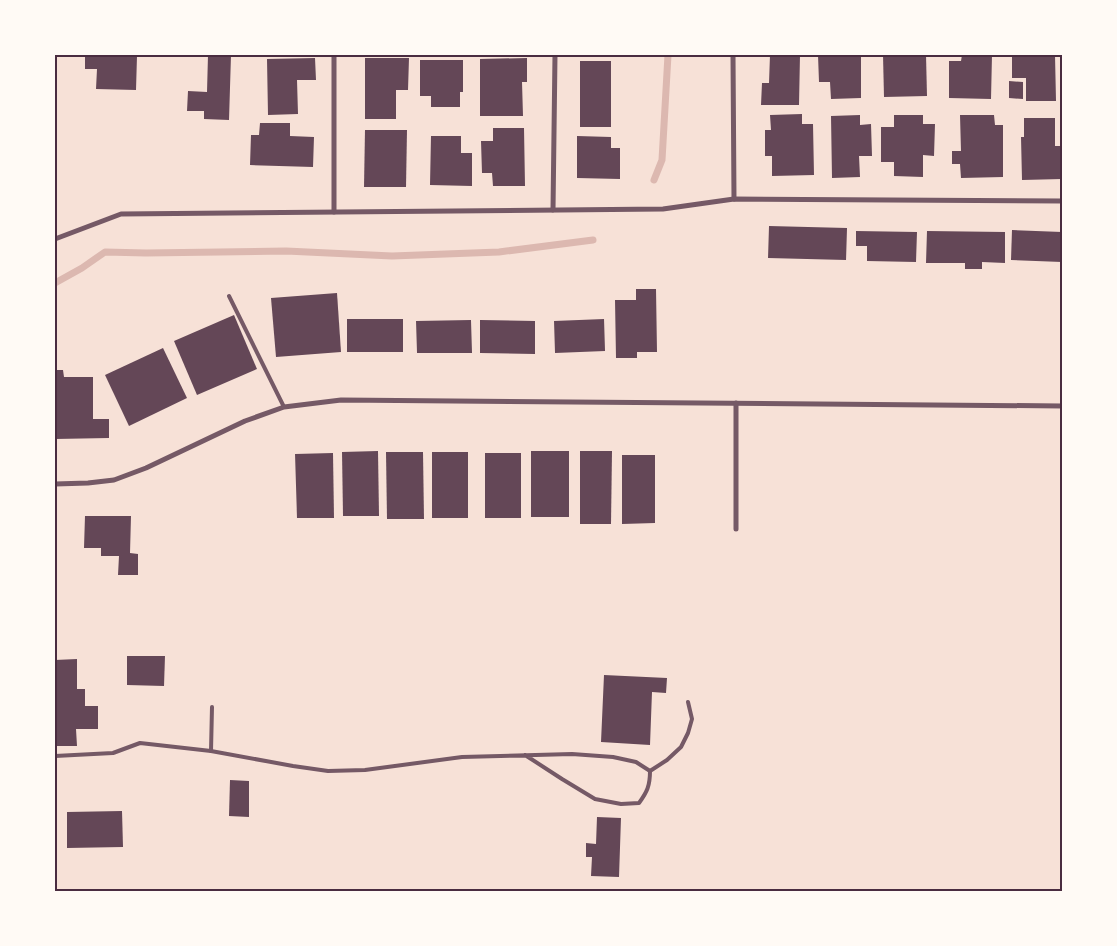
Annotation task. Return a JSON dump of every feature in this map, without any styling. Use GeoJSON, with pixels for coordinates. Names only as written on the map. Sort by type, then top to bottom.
{"type":"FeatureCollection","features":[{"type":"Feature","properties":{"kind":"street"},"geometry":{"type":"LineString","coordinates":[[334,55],[334,212]]}},
{"type":"Feature","properties":{"kind":"street"},"geometry":{"type":"LineString","coordinates":[[553,210],[555,55]]}},
{"type":"Feature","properties":{"kind":"street"},"geometry":{"type":"LineString","coordinates":[[733,55],[734,200]]}},
{"type":"Feature","properties":{"kind":"street"},"geometry":{"type":"LineString","coordinates":[[55,238],[121,214],[663,209],[734,200],[1062,201]]}},
{"type":"Feature","properties":{"kind":"street"},"geometry":{"type":"LineString","coordinates":[[55,484],[114,480],[146,468],[245,421],[284,407],[341,400],[1062,406]]}},
{"type":"Feature","properties":{"kind":"street"},"geometry":{"type":"LineString","coordinates":[[736,403],[736,529]]}},
{"type":"Feature","properties":{"kind":"lane"},"geometry":{"type":"LineString","coordinates":[[230,296],[284,407]]}},
{"type":"Feature","properties":{"kind":"lane"},"geometry":{"type":"LineString","coordinates":[[650,771],[667,760],[681,747],[692,719],[688,702]]}},
{"type":"Feature","properties":{"kind":"lane"},"geometry":{"type":"LineString","coordinates":[[211,751],[212,707]]}},
{"type":"Feature","properties":{"kind":"lane"},"geometry":{"type":"LineString","coordinates":[[55,756],[113,753],[140,743],[211,751],[328,771],[365,770],[462,757],[572,754],[613,757],[636,762],[650,771]]}},
{"type":"Feature","properties":{"kind":"lane"},"geometry":{"type":"LineString","coordinates":[[525,755],[595,799],[621,804],[639,803],[646,793],[650,782],[650,771]]}},
{"type":"Feature","properties":{"kind":"building"},"geometry":{"type":"Polygon","coordinates":[[[85,55],[137,56],[136,90],[96,89],[97,69],[85,69],[85,55]]]}},
{"type":"Feature","properties":{"kind":"building"},"geometry":{"type":"Polygon","coordinates":[[[208,55],[231,55],[229,120],[204,119],[204,111],[187,111],[188,91],[207,92],[208,55]]]}},
{"type":"Feature","properties":{"kind":"building"},"geometry":{"type":"Polygon","coordinates":[[[770,55],[800,55],[799,105],[761,105],[762,83],[769,83],[770,55]]]}},
{"type":"Feature","properties":{"kind":"building"},"geometry":{"type":"Polygon","coordinates":[[[818,55],[861,55],[861,98],[831,99],[830,82],[819,82],[818,55]]]}},
{"type":"Feature","properties":{"kind":"building"},"geometry":{"type":"Polygon","coordinates":[[[883,55],[926,55],[927,96],[884,97],[883,55]]]}},
{"type":"Feature","properties":{"kind":"building"},"geometry":{"type":"Polygon","coordinates":[[[962,55],[992,55],[991,99],[949,98],[949,61],[961,61],[962,55]]]}},
{"type":"Feature","properties":{"kind":"building"},"geometry":{"type":"Polygon","coordinates":[[[1012,55],[1055,55],[1056,101],[1026,101],[1026,78],[1012,78],[1012,55]]]}},
{"type":"Feature","properties":{"kind":"building"},"geometry":{"type":"Polygon","coordinates":[[[315,58],[316,80],[297,80],[298,114],[268,115],[267,59],[315,58]]]}},
{"type":"Feature","properties":{"kind":"building"},"geometry":{"type":"Polygon","coordinates":[[[365,58],[409,58],[408,90],[396,90],[396,119],[365,119],[365,58]]]}},
{"type":"Feature","properties":{"kind":"building"},"geometry":{"type":"Polygon","coordinates":[[[527,58],[527,82],[522,82],[523,116],[480,116],[480,59],[527,58]]]}},
{"type":"Feature","properties":{"kind":"building"},"geometry":{"type":"Polygon","coordinates":[[[420,60],[463,60],[463,92],[460,92],[460,107],[431,107],[431,96],[420,96],[420,60]]]}},
{"type":"Feature","properties":{"kind":"building"},"geometry":{"type":"Polygon","coordinates":[[[580,61],[611,61],[611,127],[580,127],[580,61]]]}},
{"type":"Feature","properties":{"kind":"building"},"geometry":{"type":"Polygon","coordinates":[[[1009,81],[1023,82],[1023,99],[1009,98],[1009,81]]]}},
{"type":"Feature","properties":{"kind":"building"},"geometry":{"type":"Polygon","coordinates":[[[802,114],[802,124],[813,124],[814,175],[772,176],[772,156],[765,156],[765,130],[771,130],[770,115],[802,114]]]}},
{"type":"Feature","properties":{"kind":"building"},"geometry":{"type":"Polygon","coordinates":[[[860,115],[860,125],[871,124],[872,156],[859,156],[860,177],[832,178],[831,116],[860,115]]]}},
{"type":"Feature","properties":{"kind":"building"},"geometry":{"type":"Polygon","coordinates":[[[894,115],[923,115],[923,124],[935,124],[934,156],[923,155],[923,177],[894,176],[894,162],[881,162],[881,127],[894,127],[894,115]]]}},
{"type":"Feature","properties":{"kind":"building"},"geometry":{"type":"Polygon","coordinates":[[[960,115],[994,115],[995,125],[1003,125],[1003,177],[961,178],[960,164],[952,164],[952,151],[961,151],[960,115]]]}},
{"type":"Feature","properties":{"kind":"building"},"geometry":{"type":"Polygon","coordinates":[[[1024,118],[1055,118],[1055,146],[1062,146],[1062,179],[1022,180],[1021,137],[1024,137],[1024,118]]]}},
{"type":"Feature","properties":{"kind":"building"},"geometry":{"type":"Polygon","coordinates":[[[260,123],[290,123],[290,136],[314,137],[313,167],[250,165],[251,135],[259,135],[260,123]]]}},
{"type":"Feature","properties":{"kind":"building"},"geometry":{"type":"Polygon","coordinates":[[[493,128],[524,128],[525,186],[493,186],[492,173],[482,173],[481,141],[493,141],[493,128]]]}},
{"type":"Feature","properties":{"kind":"building"},"geometry":{"type":"Polygon","coordinates":[[[365,130],[407,130],[406,187],[364,187],[365,130]]]}},
{"type":"Feature","properties":{"kind":"building"},"geometry":{"type":"Polygon","coordinates":[[[431,136],[461,136],[461,153],[472,153],[472,186],[430,185],[431,136]]]}},
{"type":"Feature","properties":{"kind":"building"},"geometry":{"type":"Polygon","coordinates":[[[577,136],[611,137],[611,148],[620,148],[620,179],[577,178],[577,136]]]}},
{"type":"Feature","properties":{"kind":"building"},"geometry":{"type":"Polygon","coordinates":[[[769,226],[847,228],[846,260],[768,258],[769,226]]]}},
{"type":"Feature","properties":{"kind":"building"},"geometry":{"type":"Polygon","coordinates":[[[1012,230],[1062,232],[1062,262],[1011,260],[1012,230]]]}},
{"type":"Feature","properties":{"kind":"building"},"geometry":{"type":"Polygon","coordinates":[[[856,231],[917,232],[916,262],[867,261],[867,246],[856,246],[856,231]]]}},
{"type":"Feature","properties":{"kind":"building"},"geometry":{"type":"Polygon","coordinates":[[[927,231],[1005,232],[1005,263],[982,262],[982,269],[965,269],[965,263],[926,263],[927,231]]]}},
{"type":"Feature","properties":{"kind":"building"},"geometry":{"type":"Polygon","coordinates":[[[636,289],[656,289],[657,352],[637,352],[637,358],[616,358],[615,300],[636,300],[636,289]]]}},
{"type":"Feature","properties":{"kind":"building"},"geometry":{"type":"Polygon","coordinates":[[[337,293],[341,352],[276,357],[271,298],[337,293]]]}},
{"type":"Feature","properties":{"kind":"building"},"geometry":{"type":"Polygon","coordinates":[[[234,315],[257,369],[197,395],[174,341],[234,315]]]}},
{"type":"Feature","properties":{"kind":"building"},"geometry":{"type":"Polygon","coordinates":[[[347,319],[403,319],[403,352],[347,352],[347,319]]]}},
{"type":"Feature","properties":{"kind":"building"},"geometry":{"type":"Polygon","coordinates":[[[604,319],[605,351],[555,353],[554,321],[604,319]]]}},
{"type":"Feature","properties":{"kind":"building"},"geometry":{"type":"Polygon","coordinates":[[[471,320],[472,353],[417,353],[416,321],[471,320]]]}},
{"type":"Feature","properties":{"kind":"building"},"geometry":{"type":"Polygon","coordinates":[[[480,320],[535,321],[535,354],[480,353],[480,320]]]}},
{"type":"Feature","properties":{"kind":"building"},"geometry":{"type":"Polygon","coordinates":[[[163,348],[187,398],[129,426],[105,375],[163,348]]]}},
{"type":"Feature","properties":{"kind":"building"},"geometry":{"type":"Polygon","coordinates":[[[55,370],[63,370],[64,377],[93,377],[93,419],[109,419],[109,438],[55,439],[55,370]]]}},
{"type":"Feature","properties":{"kind":"building"},"geometry":{"type":"Polygon","coordinates":[[[378,451],[379,516],[343,516],[342,452],[378,451]]]}},
{"type":"Feature","properties":{"kind":"building"},"geometry":{"type":"Polygon","coordinates":[[[531,451],[569,451],[569,517],[531,517],[531,451]]]}},
{"type":"Feature","properties":{"kind":"building"},"geometry":{"type":"Polygon","coordinates":[[[580,451],[612,451],[611,524],[580,524],[580,451]]]}},
{"type":"Feature","properties":{"kind":"building"},"geometry":{"type":"Polygon","coordinates":[[[386,452],[423,452],[424,519],[387,519],[386,452]]]}},
{"type":"Feature","properties":{"kind":"building"},"geometry":{"type":"Polygon","coordinates":[[[432,452],[468,452],[468,518],[432,518],[432,452]]]}},
{"type":"Feature","properties":{"kind":"building"},"geometry":{"type":"Polygon","coordinates":[[[333,453],[334,518],[297,518],[295,454],[333,453]]]}},
{"type":"Feature","properties":{"kind":"building"},"geometry":{"type":"Polygon","coordinates":[[[485,453],[521,453],[521,518],[485,518],[485,453]]]}},
{"type":"Feature","properties":{"kind":"building"},"geometry":{"type":"Polygon","coordinates":[[[622,455],[655,455],[655,523],[622,524],[622,455]]]}},
{"type":"Feature","properties":{"kind":"building"},"geometry":{"type":"Polygon","coordinates":[[[85,516],[131,516],[130,553],[138,554],[138,575],[118,575],[119,556],[101,556],[101,548],[84,548],[85,516]]]}},
{"type":"Feature","properties":{"kind":"building"},"geometry":{"type":"Polygon","coordinates":[[[127,656],[165,656],[164,686],[127,685],[127,656]]]}},
{"type":"Feature","properties":{"kind":"building"},"geometry":{"type":"Polygon","coordinates":[[[77,659],[77,689],[85,689],[85,706],[98,706],[98,729],[76,729],[77,746],[55,746],[55,660],[77,659]]]}},
{"type":"Feature","properties":{"kind":"building"},"geometry":{"type":"Polygon","coordinates":[[[604,675],[667,678],[666,693],[652,692],[650,745],[601,742],[604,675]]]}},
{"type":"Feature","properties":{"kind":"building"},"geometry":{"type":"Polygon","coordinates":[[[230,780],[249,781],[249,817],[229,816],[230,780]]]}},
{"type":"Feature","properties":{"kind":"building"},"geometry":{"type":"Polygon","coordinates":[[[122,811],[123,847],[67,848],[67,812],[122,811]]]}},
{"type":"Feature","properties":{"kind":"building"},"geometry":{"type":"Polygon","coordinates":[[[597,817],[621,818],[619,877],[591,876],[592,857],[586,857],[586,843],[596,844],[597,817]]]}},
{"type":"Feature","properties":{"kind":"waterway"},"geometry":{"type":"LineString","coordinates":[[654,180],[662,160],[668,55]]}},
{"type":"Feature","properties":{"kind":"waterway"},"geometry":{"type":"LineString","coordinates":[[55,283],[105,252],[286,251],[392,256],[499,252],[593,240]]}}]}
